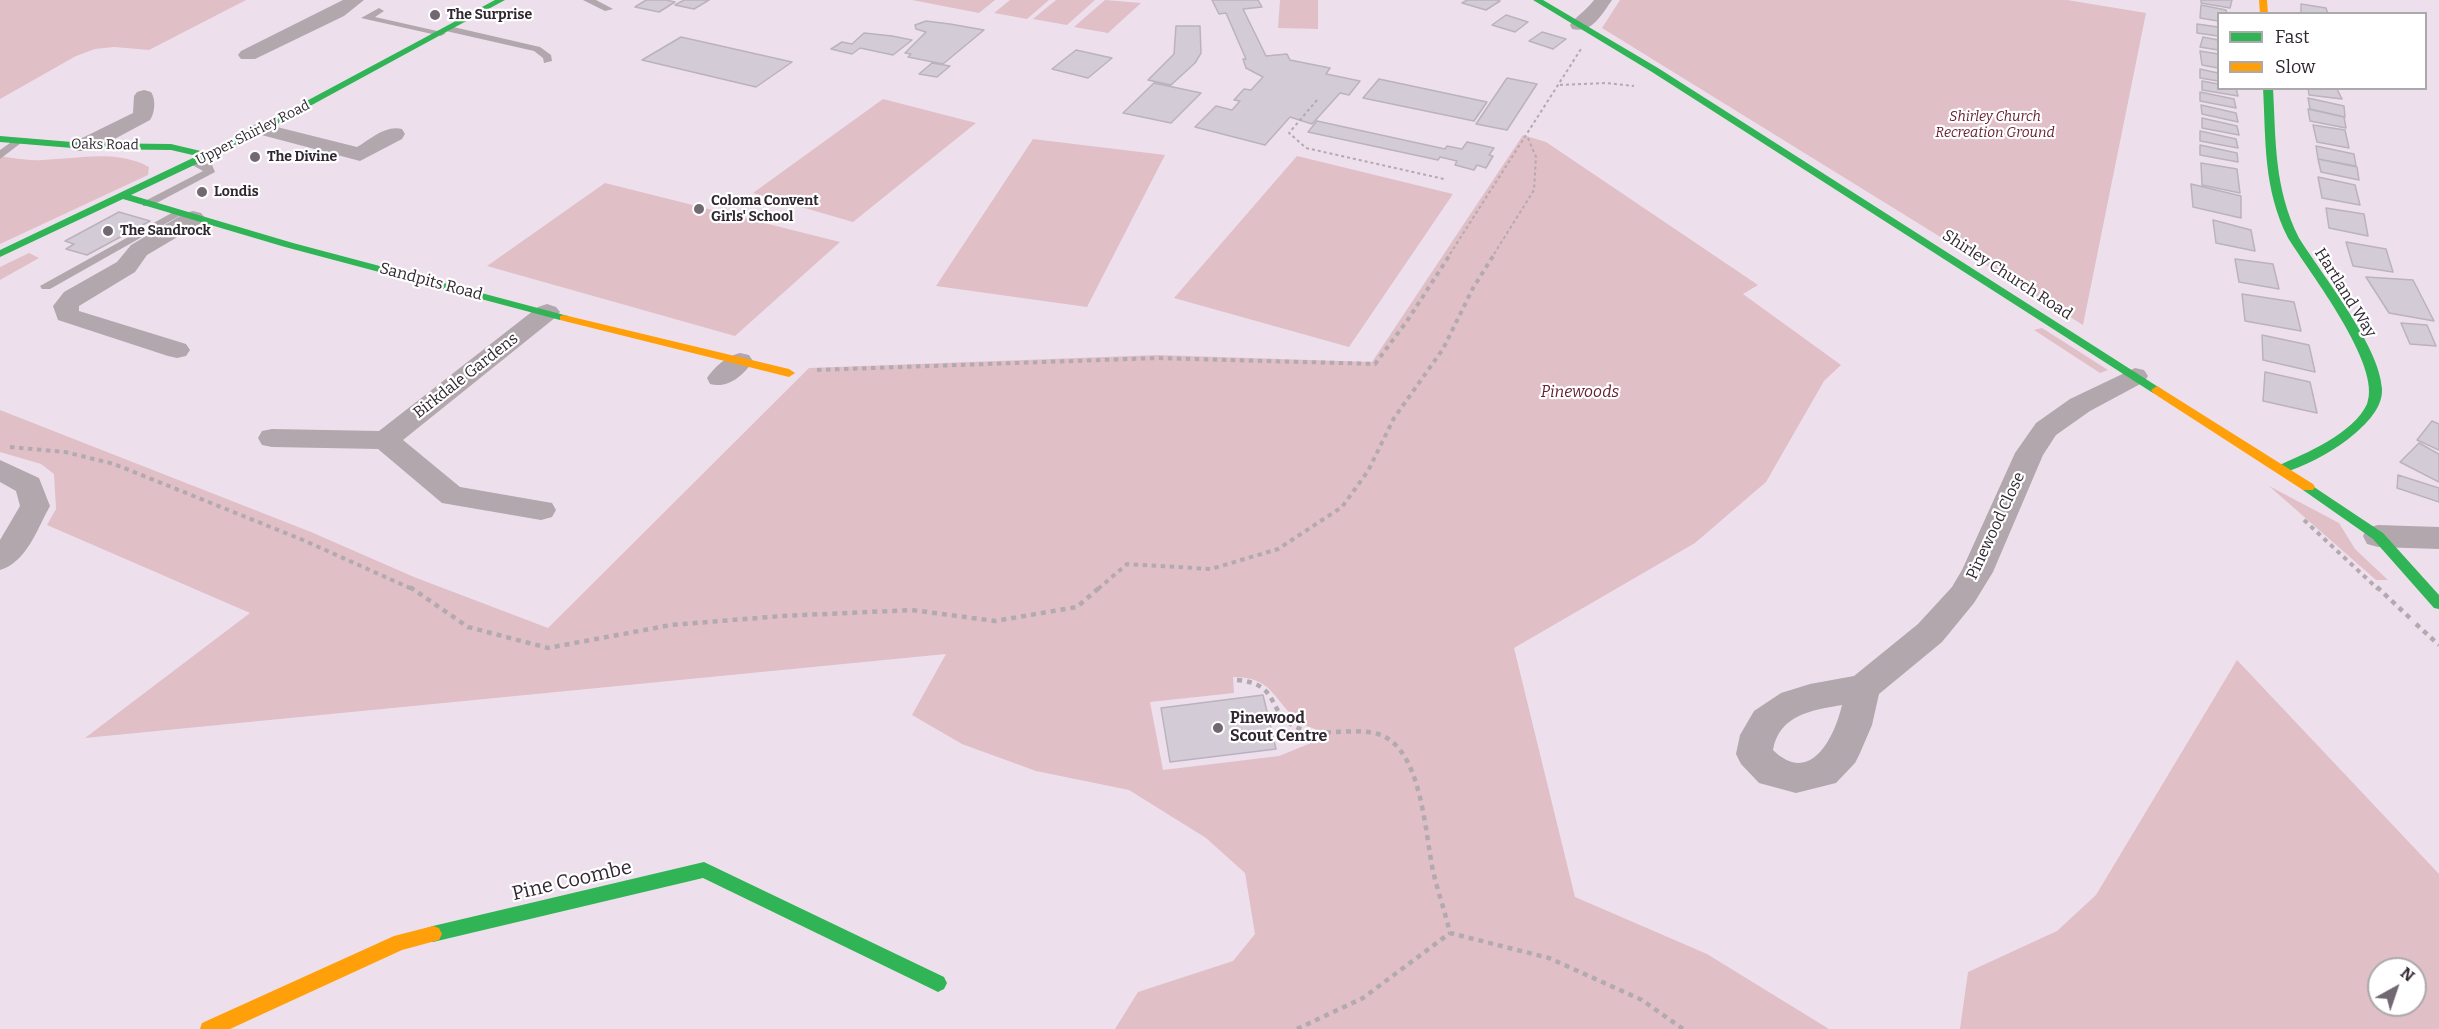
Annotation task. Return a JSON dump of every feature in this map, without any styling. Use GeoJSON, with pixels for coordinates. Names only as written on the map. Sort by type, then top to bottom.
{"type":"FeatureCollection","features":[{"type":"Feature","properties":{"kind":"street"},"geometry":{"type":"LineString","coordinates":[[248,55],[337,12],[355,0]]}},
{"type":"Feature","properties":{"kind":"street","name":"Upper Shirley Road"},"geometry":{"type":"LineString","coordinates":[[0,254],[209,156],[501,0]]}},
{"type":"Feature","properties":{"kind":"street","name":"Shirley Church Road"},"geometry":{"type":"LineString","coordinates":[[1537,0],[1655,70],[2282,469],[2378,536],[2439,604]]}},
{"type":"Feature","properties":{"kind":"street"},"geometry":{"type":"LineString","coordinates":[[1579,25],[1590,18],[1603,0]]}},
{"type":"Feature","properties":{"kind":"street","name":"Hartland Way"},"geometry":{"type":"LineString","coordinates":[[2268,90],[2275,183],[2282,217],[2358,344],[2373,377],[2376,392],[2360,420],[2332,446],[2316,456],[2282,469]]}},
{"type":"Feature","properties":{"kind":"street"},"geometry":{"type":"LineString","coordinates":[[84,146],[143,116],[144,96]]}},
{"type":"Feature","properties":{"kind":"street"},"geometry":{"type":"LineString","coordinates":[[261,129],[352,159],[394,134]]}},
{"type":"Feature","properties":{"kind":"street","name":"Oaks Road"},"geometry":{"type":"LineString","coordinates":[[0,139],[84,146],[171,147],[209,156]]}},
{"type":"Feature","properties":{"kind":"street","name":"Sandpits Road"},"geometry":{"type":"LineString","coordinates":[[124,196],[185,216],[547,312],[730,369],[789,373]]}},
{"type":"Feature","properties":{"kind":"street"},"geometry":{"type":"LineString","coordinates":[[177,350],[67,315],[66,306],[73,297],[126,267],[139,250],[185,216]]}},
{"type":"Feature","properties":{"kind":"street","name":"Birkdale Gardens"},"geometry":{"type":"LineString","coordinates":[[385,440],[547,312]]}},
{"type":"Feature","properties":{"kind":"street","name":"Pinewood Close"},"geometry":{"type":"LineString","coordinates":[[1863,688],[1930,633],[1963,595],[1977,572],[2029,453],[2046,429],[2080,405],[2135,376]]}},
{"type":"Feature","properties":{"kind":"street"},"geometry":{"type":"LineString","coordinates":[[272,438],[385,440],[452,496],[541,510]]}},
{"type":"Feature","properties":{"kind":"street"},"geometry":{"type":"LineString","coordinates":[[0,470],[29,485],[35,506],[12,547],[0,559]]}},
{"type":"Feature","properties":{"kind":"street"},"geometry":{"type":"LineString","coordinates":[[2378,536],[2439,538]]}},
{"type":"Feature","properties":{"kind":"street","name":"Pine Coombe"},"geometry":{"type":"LineString","coordinates":[[209,1029],[400,942],[704,870],[938,983]]}},
{"type":"Feature","properties":{"kind":"lane"},"geometry":{"type":"LineString","coordinates":[[588,0],[608,9]]}},
{"type":"Feature","properties":{"kind":"lane"},"geometry":{"type":"LineString","coordinates":[[379,10],[366,18],[537,49],[548,57],[547,61]]}},
{"type":"Feature","properties":{"kind":"lane"},"geometry":{"type":"LineString","coordinates":[[0,156],[16,141]]}},
{"type":"Feature","properties":{"kind":"lane"},"geometry":{"type":"LineString","coordinates":[[147,204],[209,171],[208,167],[194,163]]}},
{"type":"Feature","properties":{"kind":"lane"},"geometry":{"type":"LineString","coordinates":[[46,286],[185,216]]}},
{"type":"Feature","properties":{"kind":"path"},"geometry":{"type":"LineString","coordinates":[[789,373],[813,370],[1158,358],[1375,364],[1407,321],[1584,45]]}},
{"type":"Feature","properties":{"kind":"path"},"geometry":{"type":"LineString","coordinates":[[1317,100],[1289,133],[1306,148],[1444,179]]}},
{"type":"Feature","properties":{"kind":"path"},"geometry":{"type":"LineString","coordinates":[[0,445],[65,452],[114,464],[303,540],[406,585],[468,627],[548,648],[671,625],[782,616],[912,610],[995,621],[1077,607],[1126,564],[1211,569],[1278,549],[1342,507],[1368,471],[1394,418],[1443,349],[1473,288],[1534,190],[1536,157],[1527,136]]}},
{"type":"Feature","properties":{"kind":"path"},"geometry":{"type":"LineString","coordinates":[[2375,585],[2439,645]]}},
{"type":"Feature","properties":{"kind":"path"},"geometry":{"type":"LineString","coordinates":[[1238,680],[1250,681],[1266,688],[1277,712],[1298,729],[1380,734],[1395,742],[1414,778],[1450,933]]}},
{"type":"Feature","properties":{"kind":"path"},"geometry":{"type":"LineString","coordinates":[[1297,1029],[1363,998],[1450,933]]}},
{"type":"Feature","properties":{"kind":"path"},"geometry":{"type":"LineString","coordinates":[[1450,933],[1549,958],[1642,1000],[1683,1029]]}},
{"type":"Feature","properties":{"kind":"green space"},"geometry":{"type":"Polygon","coordinates":[[[0,0],[246,0],[149,50],[114,47],[95,49],[76,56],[0,99],[0,0]]]}},
{"type":"Feature","properties":{"kind":"green space"},"geometry":{"type":"Polygon","coordinates":[[[912,0],[995,0],[979,13],[912,0]]]}},
{"type":"Feature","properties":{"kind":"green space"},"geometry":{"type":"Polygon","coordinates":[[[1010,0],[1049,0],[1027,19],[994,13],[1010,0]]]}},
{"type":"Feature","properties":{"kind":"green space"},"geometry":{"type":"Polygon","coordinates":[[[1056,0],[1095,0],[1067,25],[1033,19],[1056,0]]]}},
{"type":"Feature","properties":{"kind":"green space"},"geometry":{"type":"Polygon","coordinates":[[[1105,0],[1141,3],[1108,33],[1074,27],[1105,0]]]}},
{"type":"Feature","properties":{"kind":"green space"},"geometry":{"type":"Polygon","coordinates":[[[1280,0],[1318,0],[1318,29],[1278,28],[1280,0]]]}},
{"type":"Feature","properties":{"kind":"green space","name":"Shirley Church Recreation Ground"},"geometry":{"type":"Polygon","coordinates":[[[1620,0],[2067,0],[2146,13],[2083,325],[1602,28],[1620,0]]]}},
{"type":"Feature","properties":{"kind":"green space"},"geometry":{"type":"Polygon","coordinates":[[[883,99],[976,123],[853,222],[753,193],[883,99]]]}},
{"type":"Feature","properties":{"kind":"green space","name":"Pinewoods"},"geometry":{"type":"Polygon","coordinates":[[[1523,135],[1546,142],[1758,285],[1743,294],[1841,365],[1824,381],[1766,482],[1695,543],[1514,648],[1575,897],[1707,954],[1829,1029],[1115,1029],[1138,992],[1233,961],[1255,934],[1245,873],[1206,838],[1129,790],[1036,771],[962,744],[912,715],[946,654],[85,738],[250,613],[47,525],[56,509],[54,474],[41,464],[0,452],[0,410],[311,532],[414,577],[548,628],[809,368],[1158,355],[1372,362],[1523,135]],[[1233,677],[1234,693],[1150,702],[1163,770],[1279,756],[1326,737],[1299,721],[1265,685],[1246,678],[1233,677]]]}},
{"type":"Feature","properties":{"kind":"green space"},"geometry":{"type":"Polygon","coordinates":[[[1033,139],[1165,155],[1087,307],[936,286],[1033,139]]]}},
{"type":"Feature","properties":{"kind":"green space"},"geometry":{"type":"Polygon","coordinates":[[[0,156],[37,160],[110,157],[136,161],[149,167],[148,175],[0,244],[0,156]]]}},
{"type":"Feature","properties":{"kind":"green space"},"geometry":{"type":"Polygon","coordinates":[[[1297,156],[1453,194],[1349,347],[1174,298],[1297,156]]]}},
{"type":"Feature","properties":{"kind":"green space"},"geometry":{"type":"Polygon","coordinates":[[[605,183],[840,242],[735,336],[487,266],[605,183]]]}},
{"type":"Feature","properties":{"kind":"green space"},"geometry":{"type":"Polygon","coordinates":[[[29,253],[39,258],[0,280],[0,267],[29,253]]]}},
{"type":"Feature","properties":{"kind":"green space"},"geometry":{"type":"Polygon","coordinates":[[[2042,328],[2108,370],[2100,373],[2034,330],[2042,328]]]}},
{"type":"Feature","properties":{"kind":"green space"},"geometry":{"type":"Polygon","coordinates":[[[2269,486],[2339,523],[2355,549],[2388,580],[2376,580],[2269,486]]]}},
{"type":"Feature","properties":{"kind":"green space"},"geometry":{"type":"Polygon","coordinates":[[[2237,660],[2439,874],[2439,1029],[1960,1029],[1968,972],[2057,931],[2096,895],[2237,660]]]}},
{"type":"Feature","properties":{"kind":"building"},"geometry":{"type":"Polygon","coordinates":[[[646,0],[675,2],[659,12],[635,7],[646,0]]]}},
{"type":"Feature","properties":{"kind":"building"},"geometry":{"type":"Polygon","coordinates":[[[684,0],[709,0],[694,9],[675,5],[684,0]]]}},
{"type":"Feature","properties":{"kind":"building"},"geometry":{"type":"Polygon","coordinates":[[[1212,0],[1258,0],[1262,7],[1243,9],[1266,56],[1287,54],[1290,60],[1330,68],[1326,74],[1360,81],[1349,95],[1340,93],[1312,124],[1290,117],[1265,145],[1195,127],[1216,106],[1232,110],[1240,101],[1234,100],[1244,89],[1251,90],[1263,77],[1246,68],[1243,59],[1246,59],[1226,13],[1219,14],[1212,0]]]}},
{"type":"Feature","properties":{"kind":"building"},"geometry":{"type":"Polygon","coordinates":[[[1467,0],[1500,1],[1486,10],[1462,3],[1467,0]]]}},
{"type":"Feature","properties":{"kind":"building"},"geometry":{"type":"Polygon","coordinates":[[[2201,0],[2232,0],[2230,8],[2201,3],[2201,0]]]}},
{"type":"Feature","properties":{"kind":"building"},"geometry":{"type":"Polygon","coordinates":[[[2301,4],[2326,8],[2327,12],[2301,12],[2301,4]]]}},
{"type":"Feature","properties":{"kind":"building"},"geometry":{"type":"Polygon","coordinates":[[[2201,5],[2226,10],[2226,12],[2217,12],[2217,21],[2200,18],[2201,5]]]}},
{"type":"Feature","properties":{"kind":"building"},"geometry":{"type":"Polygon","coordinates":[[[1506,15],[1528,22],[1515,32],[1492,25],[1506,15]]]}},
{"type":"Feature","properties":{"kind":"building"},"geometry":{"type":"Polygon","coordinates":[[[926,21],[984,30],[943,64],[908,57],[911,54],[905,53],[926,32],[916,29],[915,25],[926,21]]]}},
{"type":"Feature","properties":{"kind":"building"},"geometry":{"type":"Polygon","coordinates":[[[2197,24],[2217,27],[2217,36],[2197,33],[2197,24]]]}},
{"type":"Feature","properties":{"kind":"building"},"geometry":{"type":"Polygon","coordinates":[[[1176,26],[1200,26],[1201,53],[1195,63],[1171,85],[1148,80],[1174,54],[1176,26]]]}},
{"type":"Feature","properties":{"kind":"building"},"geometry":{"type":"Polygon","coordinates":[[[1542,32],[1566,39],[1553,49],[1529,41],[1542,32]]]}},
{"type":"Feature","properties":{"kind":"building"},"geometry":{"type":"Polygon","coordinates":[[[864,33],[912,40],[893,55],[860,48],[852,54],[831,49],[842,42],[852,44],[864,33]]]}},
{"type":"Feature","properties":{"kind":"building"},"geometry":{"type":"Polygon","coordinates":[[[681,37],[792,62],[756,87],[642,60],[681,37]]]}},
{"type":"Feature","properties":{"kind":"building"},"geometry":{"type":"Polygon","coordinates":[[[2203,37],[2217,40],[2217,50],[2200,47],[2203,37]]]}},
{"type":"Feature","properties":{"kind":"building"},"geometry":{"type":"Polygon","coordinates":[[[1076,50],[1112,58],[1088,78],[1052,69],[1076,50]]]}},
{"type":"Feature","properties":{"kind":"building"},"geometry":{"type":"Polygon","coordinates":[[[2200,51],[2217,54],[2217,68],[2202,65],[2200,51]]]}},
{"type":"Feature","properties":{"kind":"building"},"geometry":{"type":"Polygon","coordinates":[[[932,63],[950,66],[937,77],[919,74],[932,63]]]}},
{"type":"Feature","properties":{"kind":"building"},"geometry":{"type":"Polygon","coordinates":[[[2200,69],[2217,73],[2217,81],[2200,78],[2200,69]]]}},
{"type":"Feature","properties":{"kind":"building"},"geometry":{"type":"Polygon","coordinates":[[[1507,78],[1537,84],[1507,130],[1476,124],[1507,78]]]}},
{"type":"Feature","properties":{"kind":"building"},"geometry":{"type":"Polygon","coordinates":[[[1379,79],[1487,102],[1474,121],[1363,98],[1379,79]]]}},
{"type":"Feature","properties":{"kind":"building"},"geometry":{"type":"Polygon","coordinates":[[[2202,81],[2217,84],[2217,90],[2236,90],[2238,96],[2202,90],[2202,81]]]}},
{"type":"Feature","properties":{"kind":"building"},"geometry":{"type":"Polygon","coordinates":[[[1154,83],[1201,93],[1171,123],[1123,113],[1154,83]]]}},
{"type":"Feature","properties":{"kind":"building"},"geometry":{"type":"Polygon","coordinates":[[[2308,90],[2338,90],[2342,99],[2309,95],[2308,90]]]}},
{"type":"Feature","properties":{"kind":"building"},"geometry":{"type":"Polygon","coordinates":[[[2200,92],[2234,99],[2236,108],[2200,101],[2200,92]]]}},
{"type":"Feature","properties":{"kind":"building"},"geometry":{"type":"Polygon","coordinates":[[[2308,98],[2344,106],[2345,117],[2310,109],[2308,98]]]}},
{"type":"Feature","properties":{"kind":"building"},"geometry":{"type":"Polygon","coordinates":[[[2201,105],[2236,113],[2238,122],[2202,114],[2201,105]]]}},
{"type":"Feature","properties":{"kind":"building"},"geometry":{"type":"Polygon","coordinates":[[[2308,109],[2344,117],[2346,128],[2310,121],[2308,109]]]}},
{"type":"Feature","properties":{"kind":"building"},"geometry":{"type":"Polygon","coordinates":[[[2202,118],[2237,126],[2239,135],[2202,128],[2202,118]]]}},
{"type":"Feature","properties":{"kind":"building"},"geometry":{"type":"Polygon","coordinates":[[[1317,121],[1445,149],[1447,146],[1462,149],[1467,142],[1494,148],[1489,155],[1493,156],[1486,168],[1477,165],[1474,170],[1455,165],[1457,161],[1440,157],[1438,160],[1308,132],[1317,121]]]}},
{"type":"Feature","properties":{"kind":"building"},"geometry":{"type":"Polygon","coordinates":[[[2313,125],[2345,130],[2349,148],[2317,142],[2313,125]]]}},
{"type":"Feature","properties":{"kind":"building"},"geometry":{"type":"Polygon","coordinates":[[[2200,131],[2236,139],[2238,148],[2200,141],[2200,131]]]}},
{"type":"Feature","properties":{"kind":"building"},"geometry":{"type":"Polygon","coordinates":[[[2200,145],[2237,153],[2238,162],[2200,155],[2200,145]]]}},
{"type":"Feature","properties":{"kind":"building"},"geometry":{"type":"Polygon","coordinates":[[[2316,146],[2354,154],[2356,166],[2318,159],[2316,146]]]}},
{"type":"Feature","properties":{"kind":"building"},"geometry":{"type":"Polygon","coordinates":[[[2318,159],[2357,167],[2359,180],[2321,172],[2318,159]]]}},
{"type":"Feature","properties":{"kind":"building"},"geometry":{"type":"Polygon","coordinates":[[[2201,163],[2237,169],[2240,193],[2202,185],[2201,163]]]}},
{"type":"Feature","properties":{"kind":"building"},"geometry":{"type":"Polygon","coordinates":[[[2318,177],[2355,185],[2360,205],[2322,198],[2318,177]]]}},
{"type":"Feature","properties":{"kind":"building"},"geometry":{"type":"Polygon","coordinates":[[[2191,184],[2241,196],[2241,218],[2193,207],[2191,184]]]}},
{"type":"Feature","properties":{"kind":"building"},"geometry":{"type":"Polygon","coordinates":[[[2326,208],[2364,214],[2368,236],[2329,228],[2326,208]]]}},
{"type":"Feature","properties":{"kind":"building","name":"The Sandrock"},"geometry":{"type":"Polygon","coordinates":[[[119,212],[150,221],[87,255],[66,249],[74,244],[65,241],[119,212]]]}},
{"type":"Feature","properties":{"kind":"building"},"geometry":{"type":"Polygon","coordinates":[[[2213,220],[2251,230],[2255,251],[2216,243],[2213,220]]]}},
{"type":"Feature","properties":{"kind":"building"},"geometry":{"type":"Polygon","coordinates":[[[2346,242],[2386,249],[2393,272],[2353,266],[2346,242]]]}},
{"type":"Feature","properties":{"kind":"building"},"geometry":{"type":"Polygon","coordinates":[[[2235,259],[2273,264],[2279,289],[2239,282],[2235,259]]]}},
{"type":"Feature","properties":{"kind":"building"},"geometry":{"type":"Polygon","coordinates":[[[2366,277],[2413,280],[2434,321],[2389,313],[2366,277]]]}},
{"type":"Feature","properties":{"kind":"building"},"geometry":{"type":"Polygon","coordinates":[[[2242,294],[2294,302],[2301,331],[2245,321],[2242,294]]]}},
{"type":"Feature","properties":{"kind":"building"},"geometry":{"type":"Polygon","coordinates":[[[2401,323],[2427,325],[2436,346],[2410,344],[2401,323]]]}},
{"type":"Feature","properties":{"kind":"building"},"geometry":{"type":"Polygon","coordinates":[[[2262,335],[2309,345],[2315,372],[2263,360],[2262,335]]]}},
{"type":"Feature","properties":{"kind":"building"},"geometry":{"type":"Polygon","coordinates":[[[2265,372],[2310,382],[2317,413],[2263,401],[2265,372]]]}},
{"type":"Feature","properties":{"kind":"building"},"geometry":{"type":"Polygon","coordinates":[[[2432,421],[2439,424],[2439,450],[2417,440],[2432,421]]]}},
{"type":"Feature","properties":{"kind":"building"},"geometry":{"type":"Polygon","coordinates":[[[2419,443],[2439,454],[2439,482],[2400,462],[2419,443]]]}},
{"type":"Feature","properties":{"kind":"building"},"geometry":{"type":"Polygon","coordinates":[[[2398,475],[2439,488],[2439,502],[2397,488],[2398,475]]]}},
{"type":"Feature","properties":{"kind":"building","name":"Pinewood Scout Centre"},"geometry":{"type":"Polygon","coordinates":[[[1263,695],[1276,749],[1170,762],[1161,708],[1263,695]]]}},
{"type":"Feature","properties":{"kind":"traffic: fast"},"geometry":{"type":"LineString","coordinates":[[0,254],[261,129],[501,0]]}},
{"type":"Feature","properties":{"kind":"traffic: fast"},"geometry":{"type":"LineString","coordinates":[[1537,0],[1655,70],[2157,390]]}},
{"type":"Feature","properties":{"kind":"traffic: fast"},"geometry":{"type":"LineString","coordinates":[[2268,90],[2272,171],[2284,219],[2293,238],[2364,350],[2373,371],[2376,390],[2373,404],[2354,428],[2324,449],[2282,469]]}},
{"type":"Feature","properties":{"kind":"traffic: fast"},"geometry":{"type":"LineString","coordinates":[[0,139],[84,146],[171,147],[209,156]]}},
{"type":"Feature","properties":{"kind":"traffic: fast"},"geometry":{"type":"LineString","coordinates":[[124,196],[289,245],[564,318]]}},
{"type":"Feature","properties":{"kind":"traffic: fast"},"geometry":{"type":"LineString","coordinates":[[2308,487],[2378,536],[2439,604]]}},
{"type":"Feature","properties":{"kind":"traffic: fast"},"geometry":{"type":"LineString","coordinates":[[433,934],[704,870],[938,983]]}},
{"type":"Feature","properties":{"kind":"traffic: slow"},"geometry":{"type":"LineString","coordinates":[[2263,0],[2264,12]]}},
{"type":"Feature","properties":{"kind":"traffic: slow"},"geometry":{"type":"LineString","coordinates":[[564,318],[789,373]]}},
{"type":"Feature","properties":{"kind":"traffic: slow"},"geometry":{"type":"LineString","coordinates":[[2157,390],[2308,487]]}},
{"type":"Feature","properties":{"kind":"traffic: slow"},"geometry":{"type":"LineString","coordinates":[[209,1029],[400,942],[433,934]]}},
{"type":"Feature","properties":{"kind":"place","name":"The Surprise"},"geometry":{"type":"Point","coordinates":[435,15]}},
{"type":"Feature","properties":{"kind":"place","name":"The Divine"},"geometry":{"type":"Point","coordinates":[255,157]}},
{"type":"Feature","properties":{"kind":"place","name":"Londis"},"geometry":{"type":"Point","coordinates":[202,192]}},
{"type":"Feature","properties":{"kind":"place","name":"Coloma Convent Girls' School"},"geometry":{"type":"Point","coordinates":[699,209]}},
{"type":"Feature","properties":{"kind":"place","name":"The Sandrock"},"geometry":{"type":"Point","coordinates":[108,231]}},
{"type":"Feature","properties":{"kind":"place","name":"Pinewood Scout Centre"},"geometry":{"type":"Point","coordinates":[1218,728]}}]}
